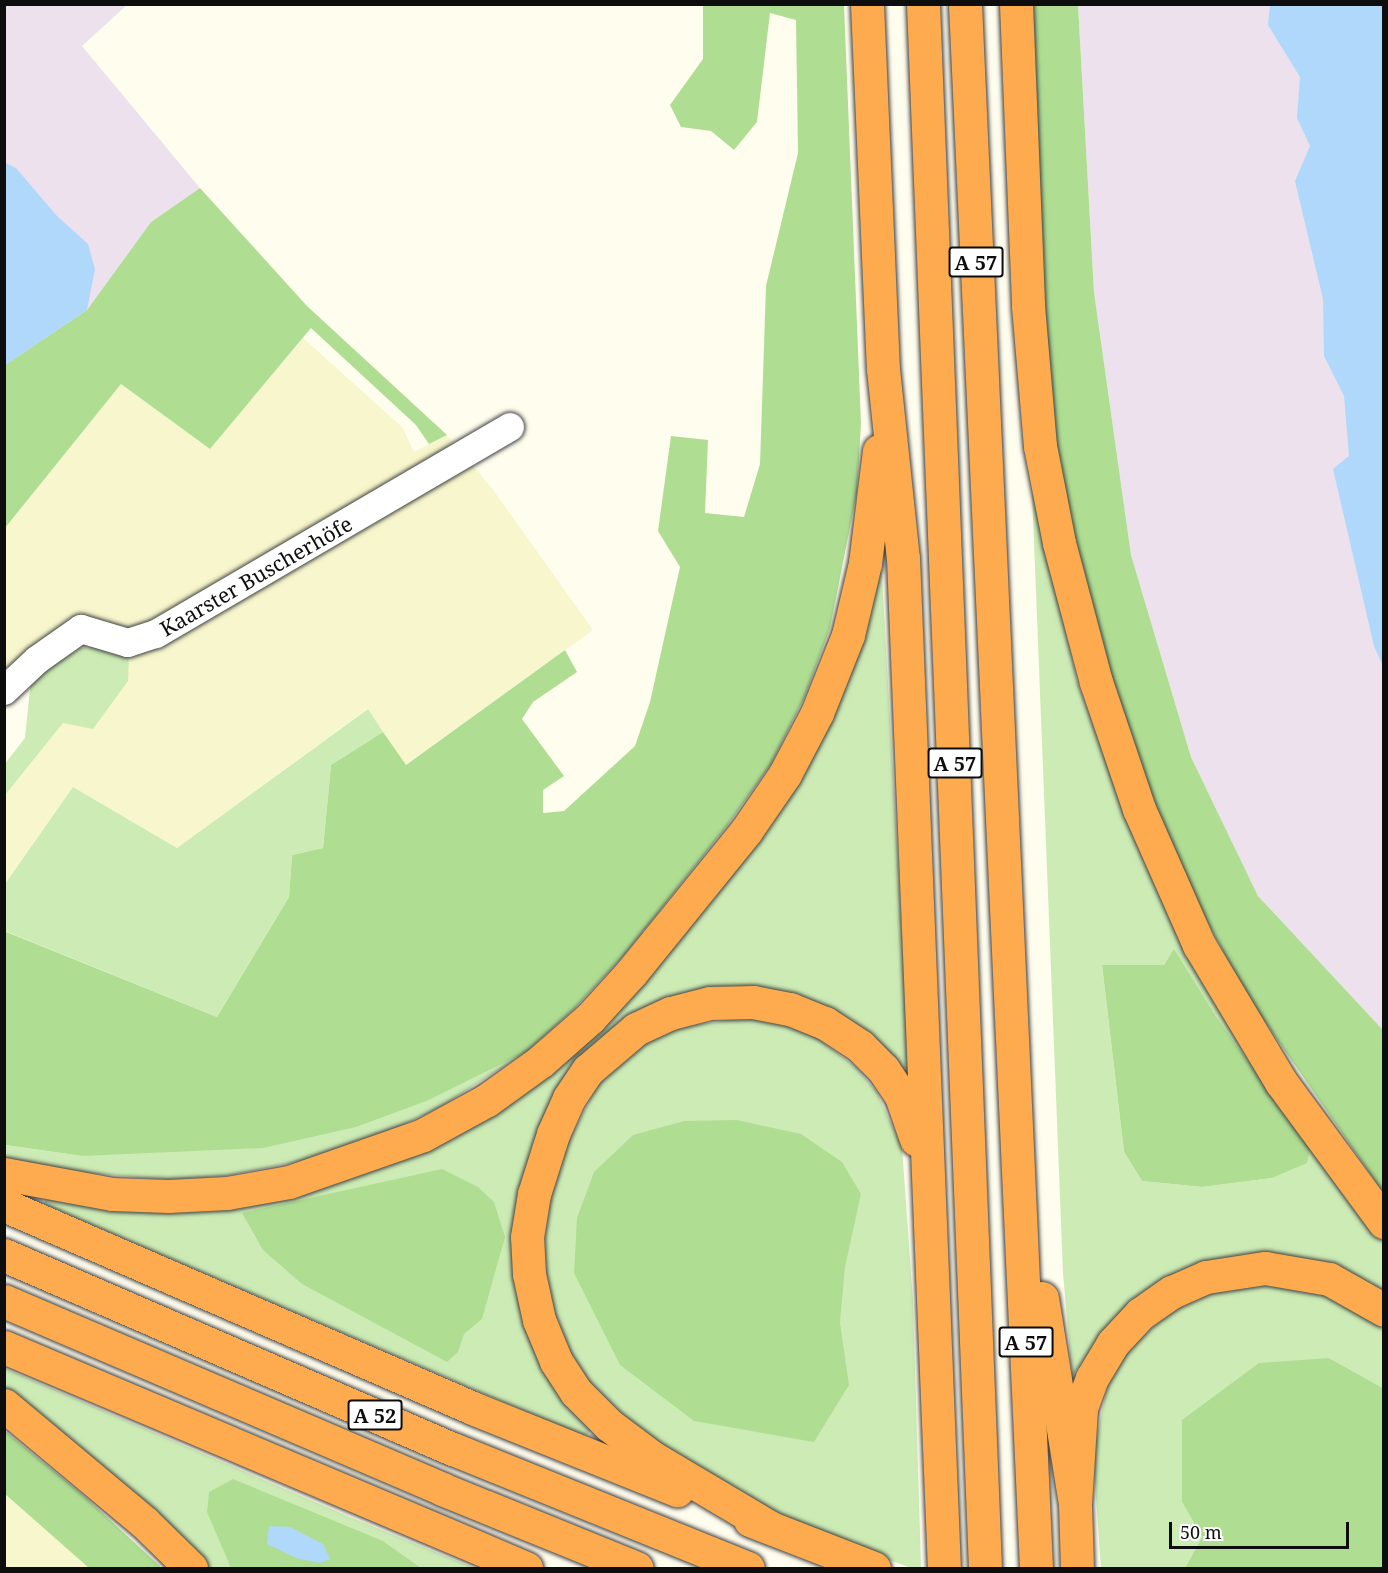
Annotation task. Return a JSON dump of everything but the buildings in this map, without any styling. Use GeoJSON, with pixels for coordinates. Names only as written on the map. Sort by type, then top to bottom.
{"type":"FeatureCollection","features":[{"type":"Feature","properties":{"kind":"highway"},"geometry":{"type":"LineString","coordinates":[[867,4],[883,369],[903,558],[944,1569]]}},
{"type":"Feature","properties":{"kind":"highway","name":"A 57"},"geometry":{"type":"LineString","coordinates":[[923,4],[985,1569]]}},
{"type":"Feature","properties":{"kind":"highway","name":"A 57"},"geometry":{"type":"LineString","coordinates":[[965,4],[1035,1553]]}},
{"type":"Feature","properties":{"kind":"highway"},"geometry":{"type":"LineString","coordinates":[[1016,4],[1028,306],[1040,446],[1059,543],[1096,682],[1139,809],[1199,945],[1281,1082],[1383,1222]]}},
{"type":"Feature","properties":{"kind":"highway"},"geometry":{"type":"LineString","coordinates":[[4,1174],[112,1194],[168,1196],[228,1193],[289,1182],[423,1135],[487,1100],[541,1061],[590,1018],[631,973],[746,831],[785,774],[817,713],[848,635],[866,562],[881,432],[883,369]]}},
{"type":"Feature","properties":{"kind":"highway"},"geometry":{"type":"LineString","coordinates":[[771,1528],[653,1458],[609,1425],[576,1392],[556,1361],[539,1320],[529,1274],[527,1237],[534,1194],[569,1098],[610,1048],[636,1029],[671,1012],[710,1003],[753,1002],[790,1009],[825,1023],[860,1046],[883,1069],[901,1096],[914,1129],[930,1234]]}},
{"type":"Feature","properties":{"kind":"highway"},"geometry":{"type":"LineString","coordinates":[[1017,1145],[1075,1504]]}},
{"type":"Feature","properties":{"kind":"highway"},"geometry":{"type":"LineString","coordinates":[[4,1205],[475,1409],[874,1569]]}},
{"type":"Feature","properties":{"kind":"highway","name":"A 52"},"geometry":{"type":"LineString","coordinates":[[4,1255],[453,1449],[748,1569]]}},
{"type":"Feature","properties":{"kind":"highway"},"geometry":{"type":"LineString","coordinates":[[1077,1562],[1075,1504],[1082,1408],[1092,1378],[1113,1343],[1140,1314],[1172,1292],[1206,1278],[1265,1268],[1329,1280],[1383,1310]]}},
{"type":"Feature","properties":{"kind":"highway","name":"A 52"},"geometry":{"type":"LineString","coordinates":[[4,1301],[442,1489],[637,1569]]}},
{"type":"Feature","properties":{"kind":"highway"},"geometry":{"type":"LineString","coordinates":[[4,1347],[526,1569]]}},
{"type":"Feature","properties":{"kind":"highway"},"geometry":{"type":"LineString","coordinates":[[4,1405],[136,1515],[191,1569]]}},
{"type":"Feature","properties":{"kind":"street","name":"Kaarster Buscherhöfe"},"geometry":{"type":"LineString","coordinates":[[4,691],[37,660],[81,628],[114,641],[149,638],[510,428]]}},
{"type":"Feature","properties":{"kind":"shaded area"},"geometry":{"type":"Polygon","coordinates":[[[4,5],[127,5],[82,46],[200,188],[151,222],[87,310],[5,365],[4,5]]]}},
{"type":"Feature","properties":{"kind":"shaded area"},"geometry":{"type":"Polygon","coordinates":[[[1078,5],[1383,5],[1383,1030],[1258,896],[1191,757],[1131,555],[1094,292],[1078,5]]]}},
{"type":"Feature","properties":{"kind":"green space"},"geometry":{"type":"Polygon","coordinates":[[[703,5],[844,5],[861,423],[857,492],[830,628],[805,696],[771,764],[727,826],[624,955],[573,1010],[526,1052],[429,1100],[356,1127],[263,1148],[82,1156],[5,1145],[4,931],[217,1017],[289,897],[292,855],[323,848],[331,765],[383,732],[406,765],[565,650],[577,672],[533,702],[522,719],[564,776],[543,790],[543,813],[564,811],[635,746],[650,702],[680,567],[658,531],[671,436],[708,440],[705,513],[744,517],[760,464],[766,286],[798,153],[796,20],[770,13],[757,122],[734,150],[711,131],[681,127],[670,105],[703,59],[703,5]]]}},
{"type":"Feature","properties":{"kind":"green space"},"geometry":{"type":"Polygon","coordinates":[[[1031,5],[1078,5],[1094,292],[1131,555],[1191,757],[1258,896],[1383,1030],[1383,1192],[1247,996],[1200,908],[1154,808],[1087,614],[1051,430],[1031,5]]]}},
{"type":"Feature","properties":{"kind":"green space"},"geometry":{"type":"Polygon","coordinates":[[[200,188],[307,306],[447,435],[429,444],[416,425],[311,328],[210,449],[121,384],[5,528],[5,365],[87,310],[151,222],[200,188]]]}},
{"type":"Feature","properties":{"kind":"green space"},"geometry":{"type":"Polygon","coordinates":[[[303,338],[402,427],[414,452],[447,435],[491,487],[593,630],[405,765],[367,709],[177,848],[73,787],[5,884],[5,765],[25,738],[31,680],[5,675],[5,528],[121,384],[210,449],[303,338]]]}},
{"type":"Feature","properties":{"kind":"green space"},"geometry":{"type":"Polygon","coordinates":[[[1032,491],[1078,684],[1136,842],[1384,1233],[1383,1296],[1375,1289],[1163,1280],[1138,1296],[1114,1318],[1072,1376],[1063,1273],[1032,491]],[[1174,950],[1164,965],[1102,965],[1124,1152],[1142,1181],[1202,1187],[1272,1178],[1217,1018],[1174,950]]]}},
{"type":"Feature","properties":{"kind":"green space"},"geometry":{"type":"Polygon","coordinates":[[[881,557],[910,1082],[751,990],[579,1064],[520,1307],[538,1359],[592,1429],[585,1437],[44,1204],[46,1198],[105,1205],[446,1134],[720,880],[881,557]]]}},
{"type":"Feature","properties":{"kind":"green space"},"geometry":{"type":"Polygon","coordinates":[[[99,647],[129,658],[128,681],[93,729],[63,723],[5,795],[4,765],[25,738],[31,680],[80,648],[99,647]]]}},
{"type":"Feature","properties":{"kind":"green space"},"geometry":{"type":"Polygon","coordinates":[[[368,709],[383,732],[331,765],[323,848],[292,855],[289,897],[217,1017],[5,931],[5,884],[73,787],[177,848],[368,709]]]}},
{"type":"Feature","properties":{"kind":"green space"},"geometry":{"type":"Polygon","coordinates":[[[1174,949],[1217,1018],[1310,1149],[1307,1163],[1272,1178],[1202,1187],[1142,1181],[1124,1152],[1102,965],[1164,965],[1174,949]]]}},
{"type":"Feature","properties":{"kind":"green space"},"geometry":{"type":"Polygon","coordinates":[[[746,1018],[784,1024],[817,1038],[857,1068],[876,1091],[902,1147],[913,1301],[921,1568],[911,1568],[836,1540],[724,1487],[620,1417],[590,1383],[562,1340],[547,1295],[544,1245],[550,1201],[564,1151],[597,1086],[648,1039],[679,1027],[746,1018]]]}},
{"type":"Feature","properties":{"kind":"green space"},"geometry":{"type":"Polygon","coordinates":[[[526,1052],[437,1109],[374,1138],[312,1159],[224,1176],[173,1180],[50,1170],[5,1159],[4,1145],[82,1156],[429,1100],[526,1052]]]}},
{"type":"Feature","properties":{"kind":"green space"},"geometry":{"type":"Polygon","coordinates":[[[737,1120],[801,1134],[842,1162],[861,1194],[845,1267],[840,1323],[849,1385],[814,1442],[694,1421],[620,1365],[574,1273],[577,1218],[594,1172],[633,1135],[684,1121],[737,1120]]]}},
{"type":"Feature","properties":{"kind":"green space"},"geometry":{"type":"Polygon","coordinates":[[[442,1169],[478,1187],[494,1202],[505,1237],[482,1319],[464,1334],[458,1352],[447,1362],[302,1284],[263,1250],[242,1213],[442,1169]]]}},
{"type":"Feature","properties":{"kind":"green space"},"geometry":{"type":"Polygon","coordinates":[[[1246,1284],[1288,1285],[1325,1293],[1361,1311],[1383,1330],[1383,1388],[1329,1358],[1182,1502],[1202,1537],[1185,1568],[1101,1568],[1093,1455],[1108,1383],[1125,1353],[1167,1314],[1202,1296],[1246,1284]]]}},
{"type":"Feature","properties":{"kind":"green space"},"geometry":{"type":"Polygon","coordinates":[[[1329,1358],[1383,1388],[1383,1568],[1185,1568],[1202,1537],[1182,1502],[1182,1420],[1259,1363],[1329,1358]]]}},
{"type":"Feature","properties":{"kind":"green space"},"geometry":{"type":"Polygon","coordinates":[[[4,1368],[474,1568],[203,1568],[5,1394],[4,1368]]]}},
{"type":"Feature","properties":{"kind":"green space"},"geometry":{"type":"Polygon","coordinates":[[[5,1431],[84,1496],[162,1568],[89,1568],[5,1494],[5,1431]]]}},
{"type":"Feature","properties":{"kind":"green space"},"geometry":{"type":"Polygon","coordinates":[[[233,1479],[383,1541],[421,1568],[231,1568],[207,1512],[209,1492],[233,1479]]]}},
{"type":"Feature","properties":{"kind":"green space"},"geometry":{"type":"Polygon","coordinates":[[[5,1494],[89,1568],[5,1568],[5,1494]]]}},
{"type":"Feature","properties":{"kind":"water"},"geometry":{"type":"Polygon","coordinates":[[[1270,5],[1383,5],[1383,666],[1374,646],[1333,469],[1349,456],[1344,396],[1324,356],[1323,299],[1295,181],[1310,146],[1297,118],[1300,77],[1268,25],[1270,5]]]}},
{"type":"Feature","properties":{"kind":"water"},"geometry":{"type":"Polygon","coordinates":[[[4,162],[16,168],[57,216],[88,244],[95,269],[87,310],[5,365],[4,162]]]}},
{"type":"Feature","properties":{"kind":"water"},"geometry":{"type":"Polygon","coordinates":[[[269,1526],[290,1527],[323,1544],[330,1559],[320,1563],[296,1558],[267,1544],[269,1526]]]}}]}
